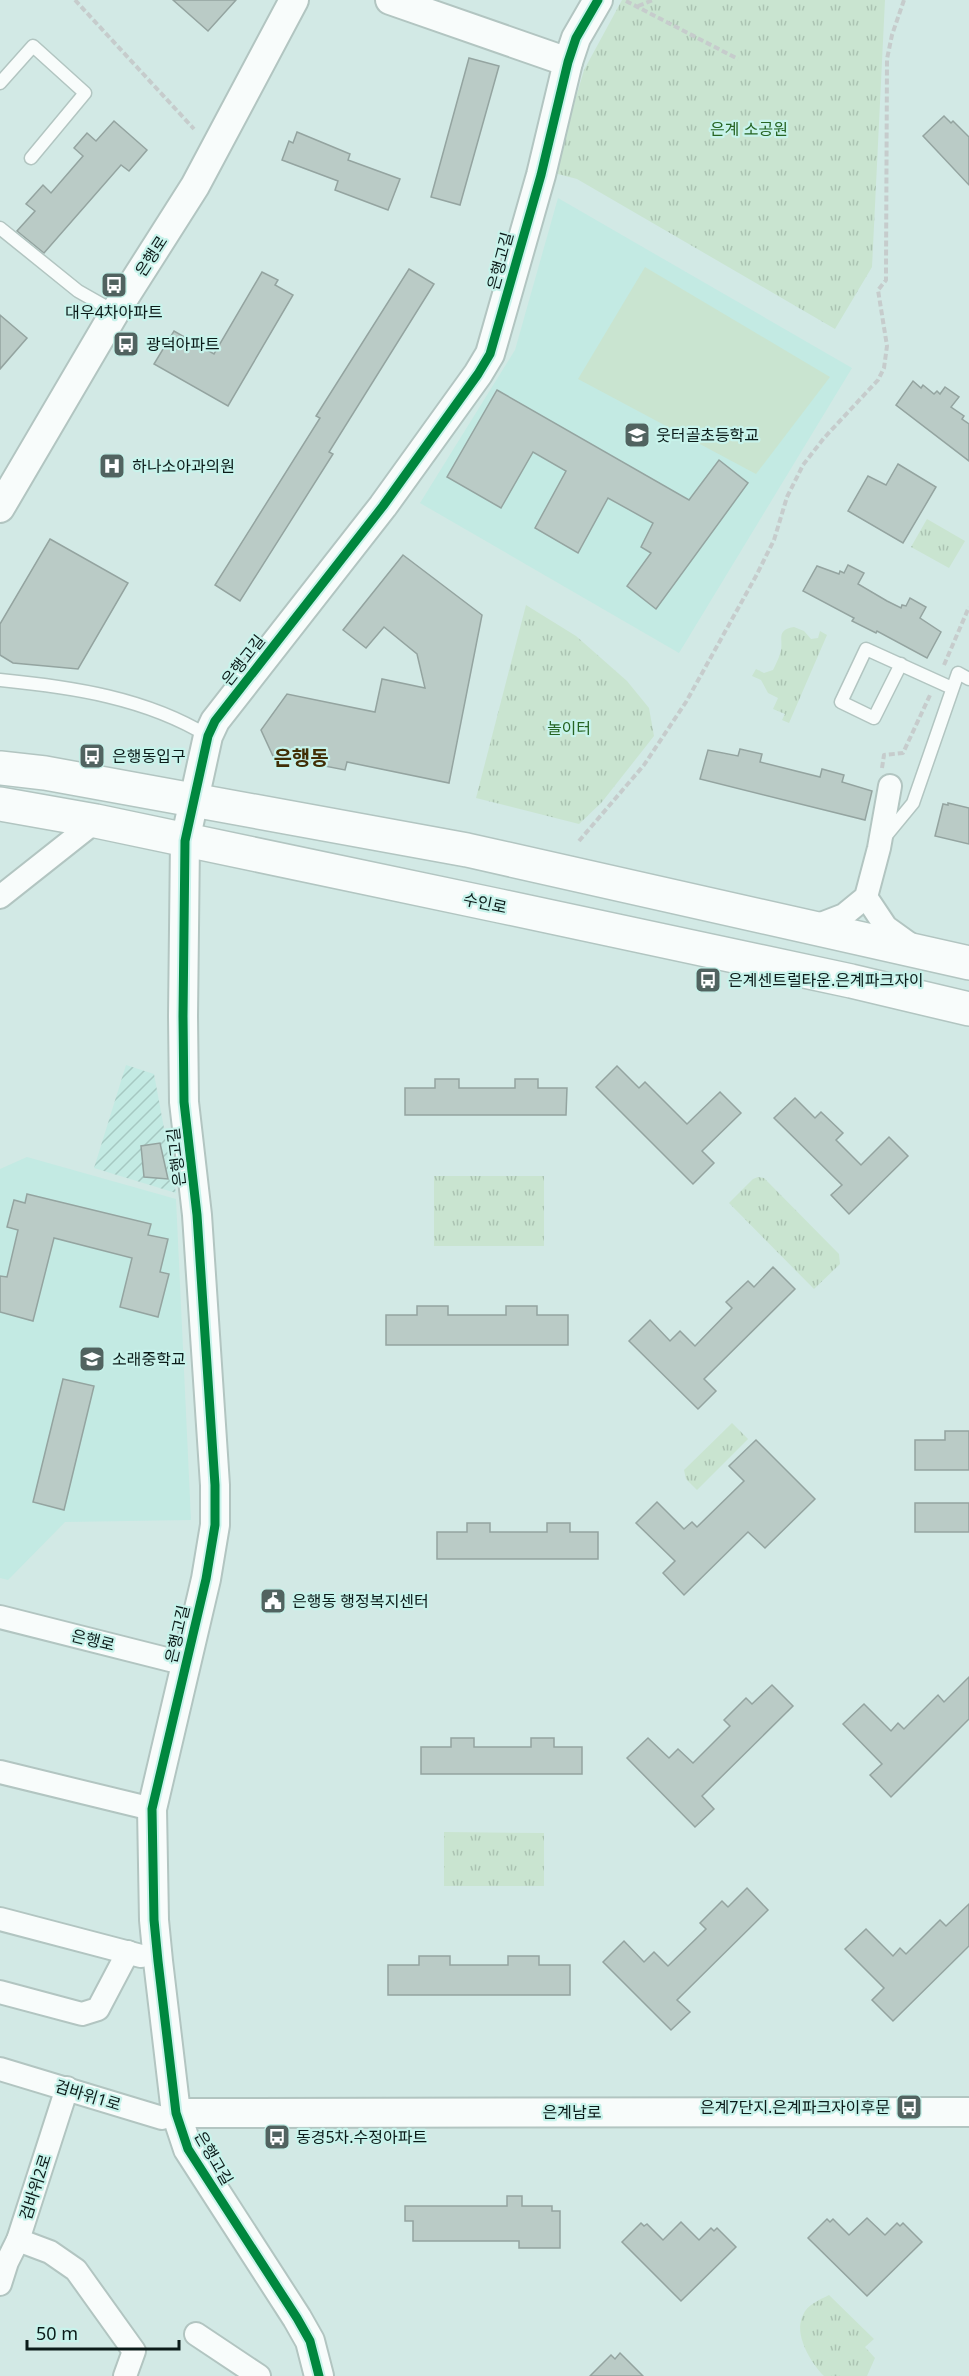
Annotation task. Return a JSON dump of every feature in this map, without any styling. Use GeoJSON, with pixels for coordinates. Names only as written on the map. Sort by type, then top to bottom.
{"type":"FeatureCollection","features":[{"type":"Feature","properties":{"kind":"main road"},"geometry":{"type":"LineString","coordinates":[[0,768],[45,773],[467,850],[969,963]]}},
{"type":"Feature","properties":{"kind":"main road","name":"수인로"},"geometry":{"type":"LineString","coordinates":[[0,804],[96,821],[524,911],[851,981],[969,1009]]}},
{"type":"Feature","properties":{"kind":"street","name":"은행로"},"geometry":{"type":"LineString","coordinates":[[0,508],[115,312],[195,186],[294,0]]}},
{"type":"Feature","properties":{"kind":"street"},"geometry":{"type":"LineString","coordinates":[[390,0],[568,62]]}},
{"type":"Feature","properties":{"kind":"street","name":"은행고길"},"geometry":{"type":"LineString","coordinates":[[319,2376],[310,2341],[297,2318],[188,2149],[176,2113],[154,1920],[152,1809],[206,1579],[213,1536],[215,1485],[197,1215],[184,1101],[185,841],[208,736],[226,705],[383,506],[490,354],[541,174],[568,62],[576,38],[597,0]]}},
{"type":"Feature","properties":{"kind":"street"},"geometry":{"type":"LineString","coordinates":[[813,927],[844,915],[866,897],[879,848],[885,781]]}},
{"type":"Feature","properties":{"kind":"street"},"geometry":{"type":"LineString","coordinates":[[3,892],[96,821]]}},
{"type":"Feature","properties":{"kind":"street"},"geometry":{"type":"LineString","coordinates":[[866,897],[885,927],[922,952]]}},
{"type":"Feature","properties":{"kind":"street","name":"은행로"},"geometry":{"type":"LineString","coordinates":[[0,1617],[186,1664]]}},
{"type":"Feature","properties":{"kind":"street"},"geometry":{"type":"LineString","coordinates":[[0,1772],[152,1809]]}},
{"type":"Feature","properties":{"kind":"street"},"geometry":{"type":"LineString","coordinates":[[0,1919],[158,1961]]}},
{"type":"Feature","properties":{"kind":"street"},"geometry":{"type":"LineString","coordinates":[[0,1992],[82,2014],[99,2009],[128,1952]]}},
{"type":"Feature","properties":{"kind":"street","name":"검바위1로"},"geometry":{"type":"LineString","coordinates":[[0,2069],[162,2118],[176,2113]]}},
{"type":"Feature","properties":{"kind":"street","name":"검바위2로"},"geometry":{"type":"LineString","coordinates":[[0,2284],[7,2262],[18,2240],[67,2088]]}},
{"type":"Feature","properties":{"kind":"street","name":"은계남로"},"geometry":{"type":"LineString","coordinates":[[176,2113],[969,2112]]}},
{"type":"Feature","properties":{"kind":"street"},"geometry":{"type":"LineString","coordinates":[[18,2240],[50,2252],[76,2270],[134,2351],[125,2376]]}},
{"type":"Feature","properties":{"kind":"street"},"geometry":{"type":"LineString","coordinates":[[196,2334],[259,2376]]}},
{"type":"Feature","properties":{"kind":"lane"},"geometry":{"type":"LineString","coordinates":[[0,83],[33,46],[85,93],[31,158]]}},
{"type":"Feature","properties":{"kind":"lane"},"geometry":{"type":"LineString","coordinates":[[0,228],[78,291],[115,312]]}},
{"type":"Feature","properties":{"kind":"lane"},"geometry":{"type":"LineString","coordinates":[[901,664],[874,718],[841,702],[866,649],[901,664],[952,688]]}},
{"type":"Feature","properties":{"kind":"lane"},"geometry":{"type":"LineString","coordinates":[[879,848],[893,825],[913,802],[958,673],[969,679]]}},
{"type":"Feature","properties":{"kind":"lane"},"geometry":{"type":"LineString","coordinates":[[0,680],[84,690],[165,713],[208,736]]}},
{"type":"Feature","properties":{"kind":"path"},"geometry":{"type":"LineString","coordinates":[[75,0],[194,129]]}},
{"type":"Feature","properties":{"kind":"path"},"geometry":{"type":"LineString","coordinates":[[638,6],[653,0]]}},
{"type":"Feature","properties":{"kind":"path"},"geometry":{"type":"LineString","coordinates":[[579,841],[644,765],[691,692],[774,540],[787,497],[803,465],[824,438],[865,396],[884,368],[887,346],[878,290],[885,280],[886,270],[887,58],[904,0]]}},
{"type":"Feature","properties":{"kind":"path"},"geometry":{"type":"LineString","coordinates":[[626,1],[738,58]]}},
{"type":"Feature","properties":{"kind":"path"},"geometry":{"type":"LineString","coordinates":[[885,781],[884,755],[903,753],[969,607]]}},
{"type":"Feature","properties":{"kind":"shaded area","name":"웃터골초등학교"},"geometry":{"type":"Polygon","coordinates":[[[558,198],[852,368],[679,653],[420,503],[515,350],[558,198]]]}},
{"type":"Feature","properties":{"kind":"shaded area"},"geometry":{"type":"Polygon","coordinates":[[[126,1065],[154,1074],[176,1193],[94,1168],[126,1065]]]}},
{"type":"Feature","properties":{"kind":"shaded area","name":"소래중학교"},"geometry":{"type":"Polygon","coordinates":[[[27,1157],[176,1199],[191,1520],[65,1522],[8,1580],[0,1578],[0,1169],[27,1157]]]}},
{"type":"Feature","properties":{"kind":"green space","name":"은계 소공원"},"geometry":{"type":"Polygon","coordinates":[[[622,0],[885,0],[872,267],[835,329],[577,179],[554,173],[584,70],[622,0]]]}},
{"type":"Feature","properties":{"kind":"green space"},"geometry":{"type":"Polygon","coordinates":[[[645,267],[830,377],[756,474],[578,379],[645,267]]]}},
{"type":"Feature","properties":{"kind":"green space"},"geometry":{"type":"Polygon","coordinates":[[[927,519],[965,541],[949,568],[911,547],[927,519]]]}},
{"type":"Feature","properties":{"kind":"green space","name":"놀이터"},"geometry":{"type":"Polygon","coordinates":[[[526,605],[576,636],[627,681],[649,708],[654,736],[602,802],[579,824],[476,798],[526,605]]]}},
{"type":"Feature","properties":{"kind":"green space"},"geometry":{"type":"Polygon","coordinates":[[[794,627],[804,631],[811,639],[818,638],[820,631],[827,635],[789,723],[782,720],[785,714],[773,709],[778,698],[768,693],[761,680],[752,676],[756,669],[764,673],[773,670],[778,660],[783,633],[788,628],[794,627]]]}},
{"type":"Feature","properties":{"kind":"green space"},"geometry":{"type":"Polygon","coordinates":[[[434,1176],[544,1176],[544,1246],[434,1246],[434,1176]]]}},
{"type":"Feature","properties":{"kind":"green space"},"geometry":{"type":"Polygon","coordinates":[[[764,1178],[839,1254],[840,1264],[814,1289],[729,1203],[753,1179],[764,1178]]]}},
{"type":"Feature","properties":{"kind":"green space"},"geometry":{"type":"Polygon","coordinates":[[[732,1423],[748,1439],[697,1490],[686,1479],[684,1470],[732,1423]]]}},
{"type":"Feature","properties":{"kind":"green space"},"geometry":{"type":"Polygon","coordinates":[[[444,1832],[544,1833],[544,1886],[444,1886],[444,1832]]]}},
{"type":"Feature","properties":{"kind":"green space"},"geometry":{"type":"Polygon","coordinates":[[[829,2295],[874,2339],[865,2347],[875,2358],[867,2376],[824,2376],[805,2348],[800,2331],[803,2315],[810,2306],[829,2295]]]}},
{"type":"Feature","properties":{"kind":"building"},"geometry":{"type":"Polygon","coordinates":[[[173,0],[236,0],[208,31],[173,0]]]}},
{"type":"Feature","properties":{"kind":"building"},"geometry":{"type":"Polygon","coordinates":[[[469,58],[499,66],[460,205],[431,197],[469,58]]]}},
{"type":"Feature","properties":{"kind":"building"},"geometry":{"type":"Polygon","coordinates":[[[944,116],[951,123],[953,121],[969,137],[969,185],[923,136],[944,116]]]}},
{"type":"Feature","properties":{"kind":"building"},"geometry":{"type":"Polygon","coordinates":[[[114,121],[147,150],[129,171],[121,165],[44,253],[17,231],[35,211],[26,204],[43,185],[51,193],[83,156],[74,148],[87,133],[96,141],[114,121]]]}},
{"type":"Feature","properties":{"kind":"building"},"geometry":{"type":"Polygon","coordinates":[[[297,132],[350,154],[348,160],[400,179],[388,210],[335,190],[338,181],[282,160],[289,141],[293,143],[297,132]]]}},
{"type":"Feature","properties":{"kind":"building"},"geometry":{"type":"Polygon","coordinates":[[[409,269],[434,284],[329,452],[333,454],[240,601],[215,585],[320,418],[316,416],[409,269]]]}},
{"type":"Feature","properties":{"kind":"building"},"geometry":{"type":"Polygon","coordinates":[[[262,272],[278,280],[275,285],[293,295],[228,406],[154,364],[174,331],[214,354],[262,272]]]}},
{"type":"Feature","properties":{"kind":"building"},"geometry":{"type":"Polygon","coordinates":[[[0,315],[27,338],[0,369],[0,315]]]}},
{"type":"Feature","properties":{"kind":"building"},"geometry":{"type":"Polygon","coordinates":[[[913,381],[921,388],[923,385],[934,394],[937,391],[940,394],[945,387],[959,397],[951,407],[964,416],[962,419],[969,424],[969,461],[896,405],[913,381]]]}},
{"type":"Feature","properties":{"kind":"building"},"geometry":{"type":"Polygon","coordinates":[[[497,390],[689,500],[719,460],[748,483],[656,609],[627,586],[651,553],[641,547],[653,523],[608,498],[578,553],[535,528],[566,471],[533,452],[501,508],[447,477],[497,390]]]}},
{"type":"Feature","properties":{"kind":"building"},"geometry":{"type":"Polygon","coordinates":[[[898,464],[936,487],[903,543],[848,511],[868,476],[886,485],[898,464]]]}},
{"type":"Feature","properties":{"kind":"building"},"geometry":{"type":"Polygon","coordinates":[[[50,539],[128,583],[78,669],[13,663],[0,655],[0,624],[50,539]]]}},
{"type":"Feature","properties":{"kind":"building"},"geometry":{"type":"Polygon","coordinates":[[[403,555],[482,615],[449,783],[347,762],[345,770],[273,756],[261,730],[287,694],[375,712],[382,679],[425,688],[417,654],[384,627],[366,648],[343,630],[403,555]]]}},
{"type":"Feature","properties":{"kind":"building"},"geometry":{"type":"Polygon","coordinates":[[[848,565],[864,573],[858,584],[887,601],[901,608],[902,605],[906,606],[910,598],[926,607],[920,618],[941,632],[927,658],[877,631],[876,633],[852,621],[854,618],[803,591],[817,566],[839,574],[840,571],[844,573],[848,565]]]}},
{"type":"Feature","properties":{"kind":"building"},"geometry":{"type":"Polygon","coordinates":[[[740,749],[762,754],[760,762],[820,777],[822,769],[844,775],[842,782],[872,791],[865,820],[700,779],[708,750],[738,756],[740,749]]]}},
{"type":"Feature","properties":{"kind":"building"},"geometry":{"type":"Polygon","coordinates":[[[948,803],[969,808],[969,844],[935,836],[943,804],[948,805],[948,803]]]}},
{"type":"Feature","properties":{"kind":"building"},"geometry":{"type":"Polygon","coordinates":[[[617,1066],[639,1088],[645,1082],[687,1124],[720,1092],[741,1113],[702,1151],[714,1163],[693,1184],[596,1087],[617,1066]]]}},
{"type":"Feature","properties":{"kind":"building"},"geometry":{"type":"Polygon","coordinates":[[[435,1079],[459,1079],[459,1088],[515,1088],[515,1079],[538,1079],[538,1088],[567,1088],[566,1115],[405,1115],[405,1088],[435,1088],[435,1079]]]}},
{"type":"Feature","properties":{"kind":"building"},"geometry":{"type":"Polygon","coordinates":[[[795,1098],[815,1118],[821,1112],[843,1133],[836,1140],[861,1165],[889,1137],[908,1156],[849,1214],[831,1195],[842,1185],[774,1118],[795,1098]]]}},
{"type":"Feature","properties":{"kind":"building"},"geometry":{"type":"Polygon","coordinates":[[[160,1143],[168,1179],[144,1177],[141,1146],[160,1143]]]}},
{"type":"Feature","properties":{"kind":"building"},"geometry":{"type":"Polygon","coordinates":[[[27,1194],[151,1224],[148,1235],[168,1239],[160,1272],[169,1274],[158,1317],[120,1307],[132,1258],[54,1238],[33,1321],[0,1312],[0,1276],[7,1277],[18,1230],[7,1227],[14,1200],[25,1203],[27,1194]]]}},
{"type":"Feature","properties":{"kind":"building"},"geometry":{"type":"Polygon","coordinates":[[[773,1267],[795,1289],[704,1379],[716,1391],[698,1409],[629,1341],[650,1320],[670,1341],[680,1331],[695,1346],[732,1308],[726,1302],[748,1281],[754,1287],[773,1267]]]}},
{"type":"Feature","properties":{"kind":"building"},"geometry":{"type":"Polygon","coordinates":[[[417,1306],[448,1306],[448,1315],[506,1315],[506,1306],[537,1306],[537,1315],[568,1315],[568,1345],[386,1345],[386,1315],[417,1315],[417,1306]]]}},
{"type":"Feature","properties":{"kind":"building"},"geometry":{"type":"Polygon","coordinates":[[[63,1379],[94,1386],[64,1510],[33,1502],[63,1379]]]}},
{"type":"Feature","properties":{"kind":"building"},"geometry":{"type":"Polygon","coordinates":[[[945,1431],[969,1431],[969,1470],[915,1470],[915,1440],[945,1440],[945,1431]]]}},
{"type":"Feature","properties":{"kind":"building"},"geometry":{"type":"Polygon","coordinates":[[[756,1440],[815,1499],[765,1548],[748,1532],[684,1595],[663,1573],[675,1561],[636,1523],[657,1502],[684,1529],[692,1522],[697,1527],[744,1481],[729,1466],[756,1440]]]}},
{"type":"Feature","properties":{"kind":"building"},"geometry":{"type":"Polygon","coordinates":[[[915,1503],[969,1503],[969,1532],[915,1532],[915,1503]]]}},
{"type":"Feature","properties":{"kind":"building"},"geometry":{"type":"Polygon","coordinates":[[[467,1523],[490,1523],[490,1532],[547,1532],[547,1523],[570,1523],[570,1532],[598,1532],[598,1559],[437,1559],[437,1532],[467,1532],[467,1523]]]}},
{"type":"Feature","properties":{"kind":"building"},"geometry":{"type":"Polygon","coordinates":[[[969,1677],[969,1719],[891,1797],[870,1775],[882,1764],[843,1724],[864,1704],[891,1731],[898,1723],[904,1729],[938,1695],[944,1702],[969,1677]]]}},
{"type":"Feature","properties":{"kind":"building"},"geometry":{"type":"Polygon","coordinates":[[[772,1685],[793,1706],[702,1796],[714,1809],[695,1827],[627,1758],[648,1738],[669,1758],[678,1749],[693,1763],[730,1726],[724,1720],[746,1698],[752,1704],[772,1685]]]}},
{"type":"Feature","properties":{"kind":"building"},"geometry":{"type":"Polygon","coordinates":[[[451,1738],[474,1738],[474,1747],[531,1747],[531,1738],[554,1738],[554,1747],[582,1747],[582,1774],[421,1774],[421,1747],[451,1747],[451,1738]]]}},
{"type":"Feature","properties":{"kind":"building"},"geometry":{"type":"Polygon","coordinates":[[[747,1888],[768,1910],[677,2000],[690,2012],[671,2030],[603,1962],[624,1941],[644,1962],[654,1952],[668,1966],[706,1929],[700,1923],[722,1901],[728,1907],[747,1888]]]}},
{"type":"Feature","properties":{"kind":"building"},"geometry":{"type":"Polygon","coordinates":[[[969,1904],[969,1946],[893,2021],[872,2000],[884,1988],[845,1949],[866,1929],[893,1956],[900,1948],[906,1954],[940,1920],[946,1926],[969,1904]]]}},
{"type":"Feature","properties":{"kind":"building"},"geometry":{"type":"Polygon","coordinates":[[[419,1956],[450,1956],[450,1965],[508,1965],[508,1956],[539,1956],[539,1965],[570,1965],[570,1995],[388,1995],[388,1965],[419,1965],[419,1956]]]}},
{"type":"Feature","properties":{"kind":"building"},"geometry":{"type":"Polygon","coordinates":[[[507,2196],[522,2196],[522,2206],[552,2206],[552,2211],[560,2211],[560,2248],[519,2248],[519,2241],[413,2241],[413,2221],[405,2221],[405,2206],[507,2206],[507,2196]]]}},
{"type":"Feature","properties":{"kind":"building"},"geometry":{"type":"Polygon","coordinates":[[[867,2218],[885,2235],[897,2223],[900,2226],[903,2223],[922,2242],[867,2296],[808,2238],[827,2219],[830,2222],[833,2219],[849,2235],[867,2218]]]}},
{"type":"Feature","properties":{"kind":"building"},"geometry":{"type":"Polygon","coordinates":[[[681,2222],[699,2240],[711,2228],[714,2231],[717,2228],[736,2247],[681,2301],[622,2242],[641,2223],[644,2226],[647,2224],[663,2240],[681,2222]]]}},
{"type":"Feature","properties":{"kind":"building"},"geometry":{"type":"Polygon","coordinates":[[[620,2353],[643,2376],[590,2376],[611,2355],[615,2359],[620,2353]]]}},
{"type":"Feature","properties":{"kind":"cycle path"},"geometry":{"type":"LineString","coordinates":[[319,2376],[310,2341],[297,2318],[188,2149],[176,2113],[154,1920],[152,1809],[206,1579],[215,1525],[215,1485],[197,1215],[184,1102],[185,841],[208,736],[215,721],[383,506],[490,354],[541,175],[568,62],[576,38],[598,0]]}},
{"type":"Feature","properties":{"kind":"place","name":"대우4차아파트"},"geometry":{"type":"Point","coordinates":[114,285]}},
{"type":"Feature","properties":{"kind":"place","name":"광덕아파트"},"geometry":{"type":"Point","coordinates":[126,344]}},
{"type":"Feature","properties":{"kind":"place","name":"웃터골초등학교"},"geometry":{"type":"Point","coordinates":[637,435]}},
{"type":"Feature","properties":{"kind":"place","name":"하나소아과의원"},"geometry":{"type":"Point","coordinates":[112,466]}},
{"type":"Feature","properties":{"kind":"place","name":"은행동입구"},"geometry":{"type":"Point","coordinates":[92,756]}},
{"type":"Feature","properties":{"kind":"place","name":"은계센트럴타운.은계파크자이"},"geometry":{"type":"Point","coordinates":[708,980]}},
{"type":"Feature","properties":{"kind":"place","name":"소래중학교"},"geometry":{"type":"Point","coordinates":[92,1359]}},
{"type":"Feature","properties":{"kind":"place","name":"은행동 행정복지센터"},"geometry":{"type":"Point","coordinates":[273,1601]}},
{"type":"Feature","properties":{"kind":"place","name":"은계7단지.은계파크자이후문"},"geometry":{"type":"Point","coordinates":[909,2107]}},
{"type":"Feature","properties":{"kind":"place","name":"동경5차.수정아파트"},"geometry":{"type":"Point","coordinates":[277,2137]}},
{"type":"Feature","properties":{"kind":"district","name":"은행동"},"geometry":{"type":"Point","coordinates":[301,757]}}]}
